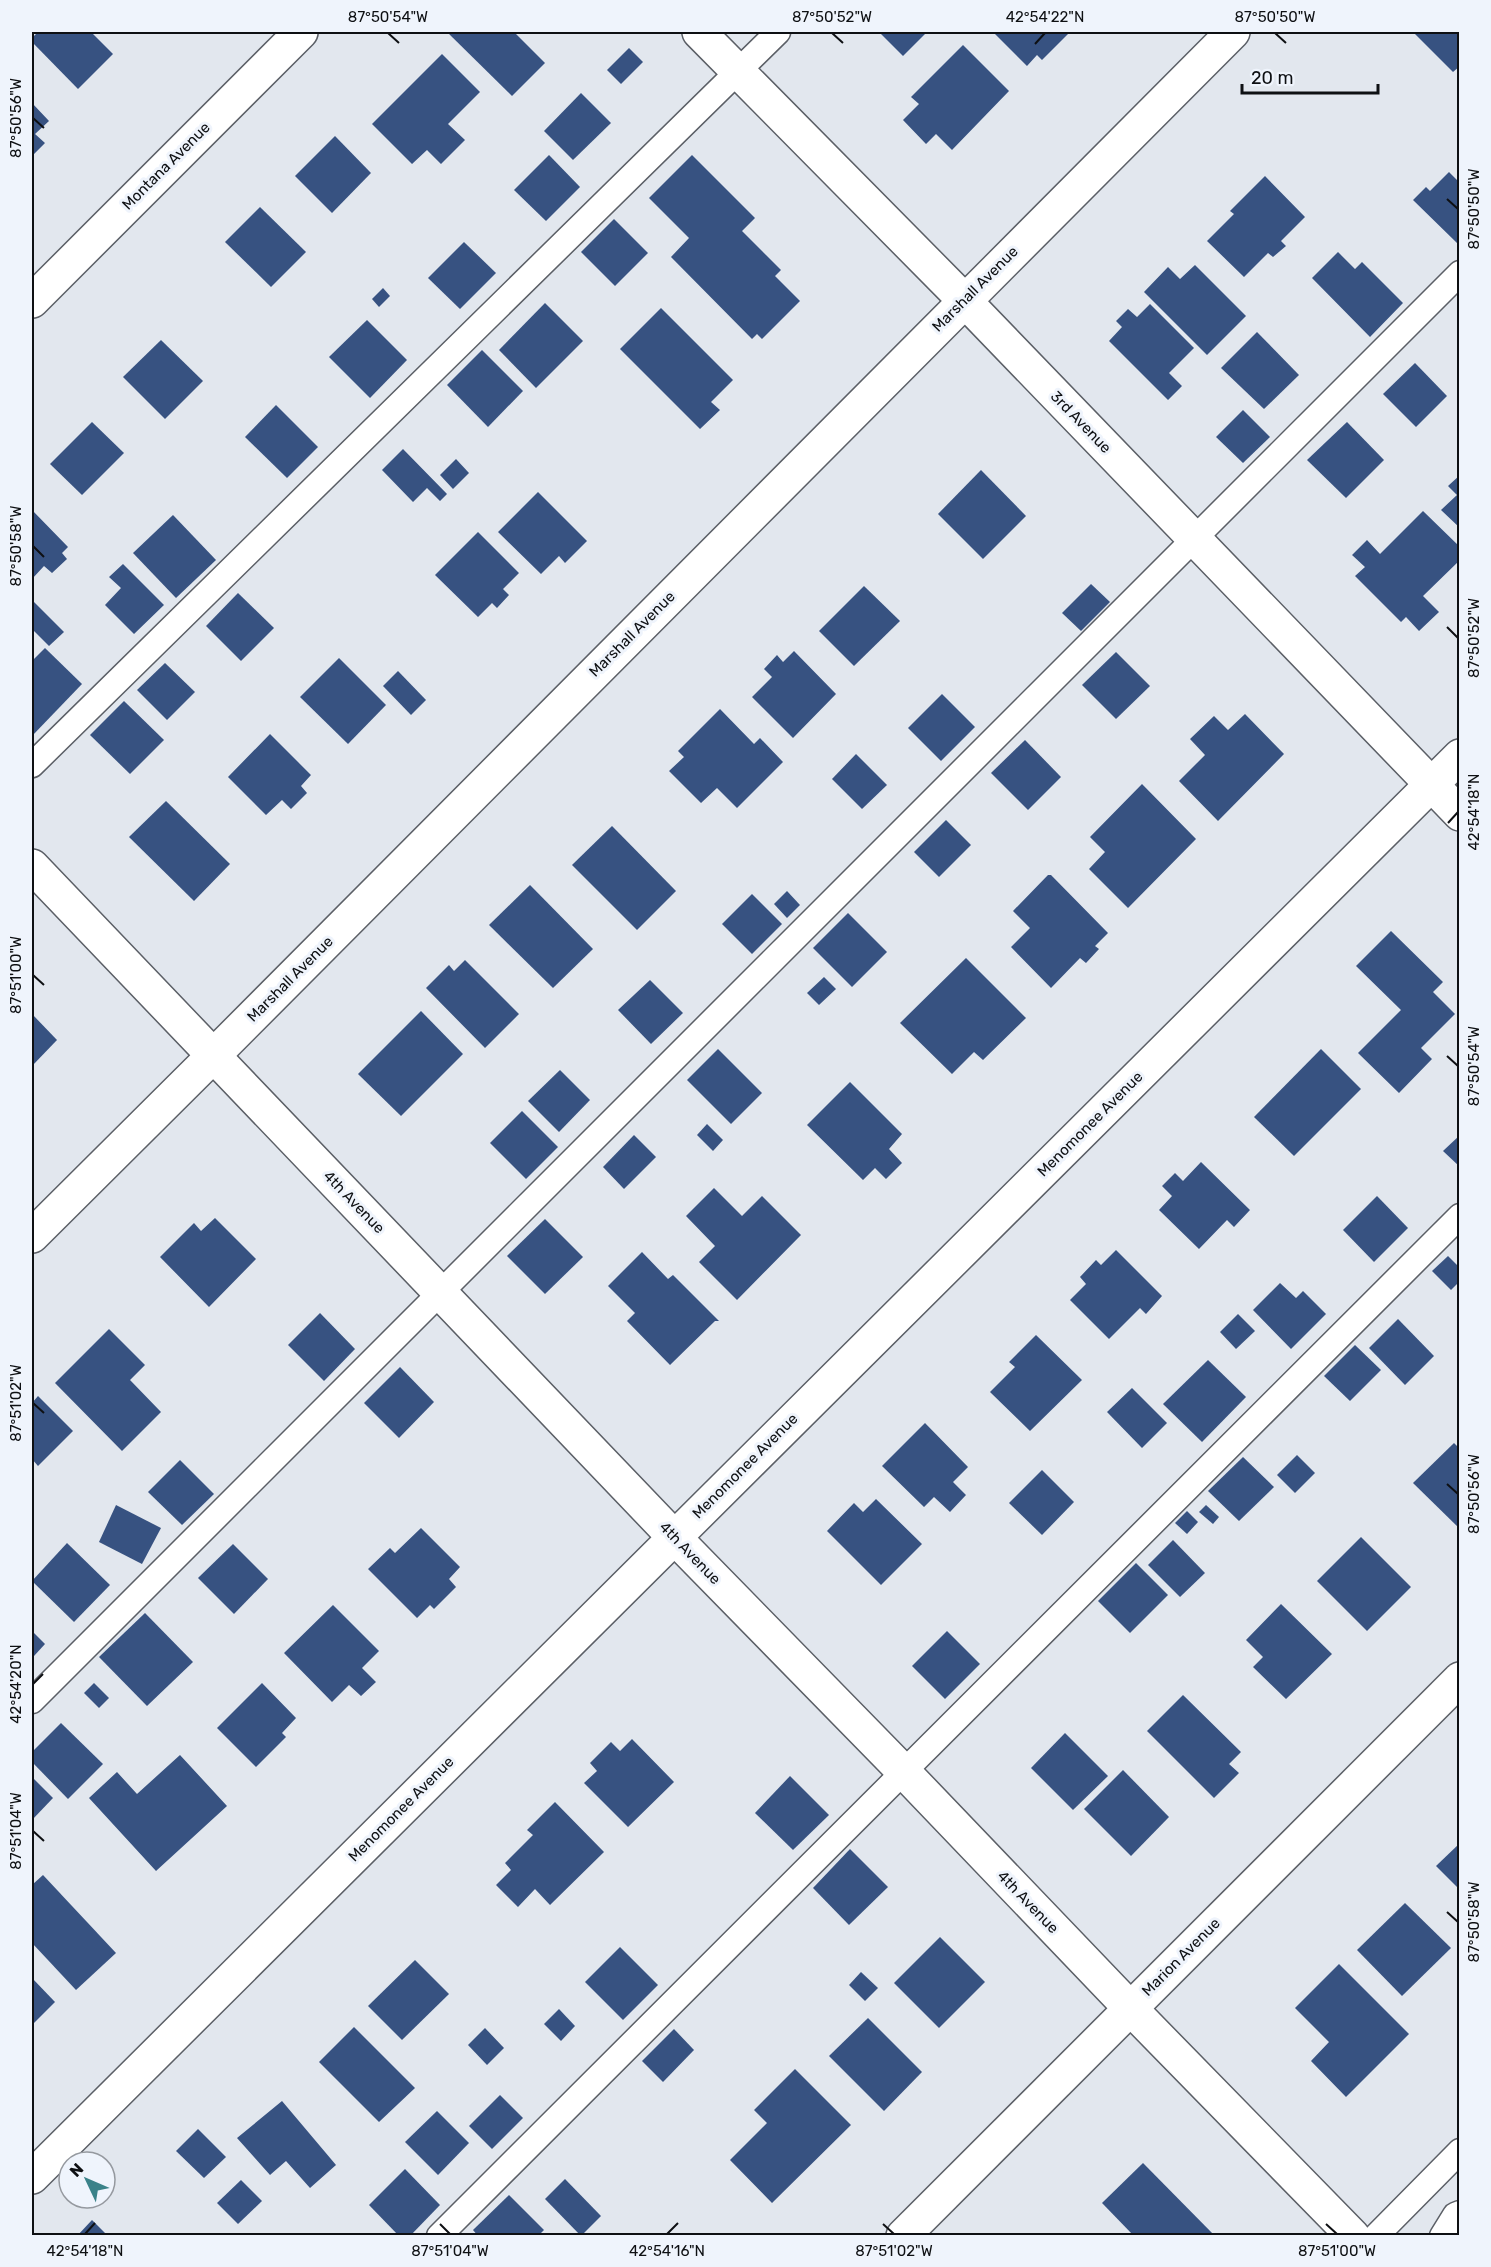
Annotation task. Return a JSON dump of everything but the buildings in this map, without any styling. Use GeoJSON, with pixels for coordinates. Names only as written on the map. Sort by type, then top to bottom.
{"type":"FeatureCollection","features":[{"type":"Feature","properties":{"kind":"street","name":"Montana Avenue"},"geometry":{"type":"LineString","coordinates":[[32,301],[301,32]]}},
{"type":"Feature","properties":{"kind":"street","name":"3rd Avenue"},"geometry":{"type":"LineString","coordinates":[[699,32],[964,300],[1460,814]]}},
{"type":"Feature","properties":{"kind":"street","name":"Marshall Avenue"},"geometry":{"type":"LineString","coordinates":[[32,1236],[1233,32]]}},
{"type":"Feature","properties":{"kind":"street","name":"Menomonee Avenue"},"geometry":{"type":"LineString","coordinates":[[32,2177],[1460,756]]}},
{"type":"Feature","properties":{"kind":"street","name":"4th Avenue"},"geometry":{"type":"LineString","coordinates":[[32,866],[674,1537],[1353,2235]]}},
{"type":"Feature","properties":{"kind":"street","name":"Marion Avenue"},"geometry":{"type":"LineString","coordinates":[[903,2235],[1460,1679]]}},
{"type":"Feature","properties":{"kind":"lane"},"geometry":{"type":"LineString","coordinates":[[32,765],[778,32]]}},
{"type":"Feature","properties":{"kind":"lane"},"geometry":{"type":"LineString","coordinates":[[32,1701],[1460,273]]}},
{"type":"Feature","properties":{"kind":"lane"},"geometry":{"type":"LineString","coordinates":[[439,2235],[1460,1216]]}},
{"type":"Feature","properties":{"kind":"lane"},"geometry":{"type":"LineString","coordinates":[[1376,2235],[1460,2151]]}},
{"type":"Feature","properties":{"kind":"lane"},"geometry":{"type":"LineString","coordinates":[[1442,2235],[1455,2215],[1460,2213]]}}]}
